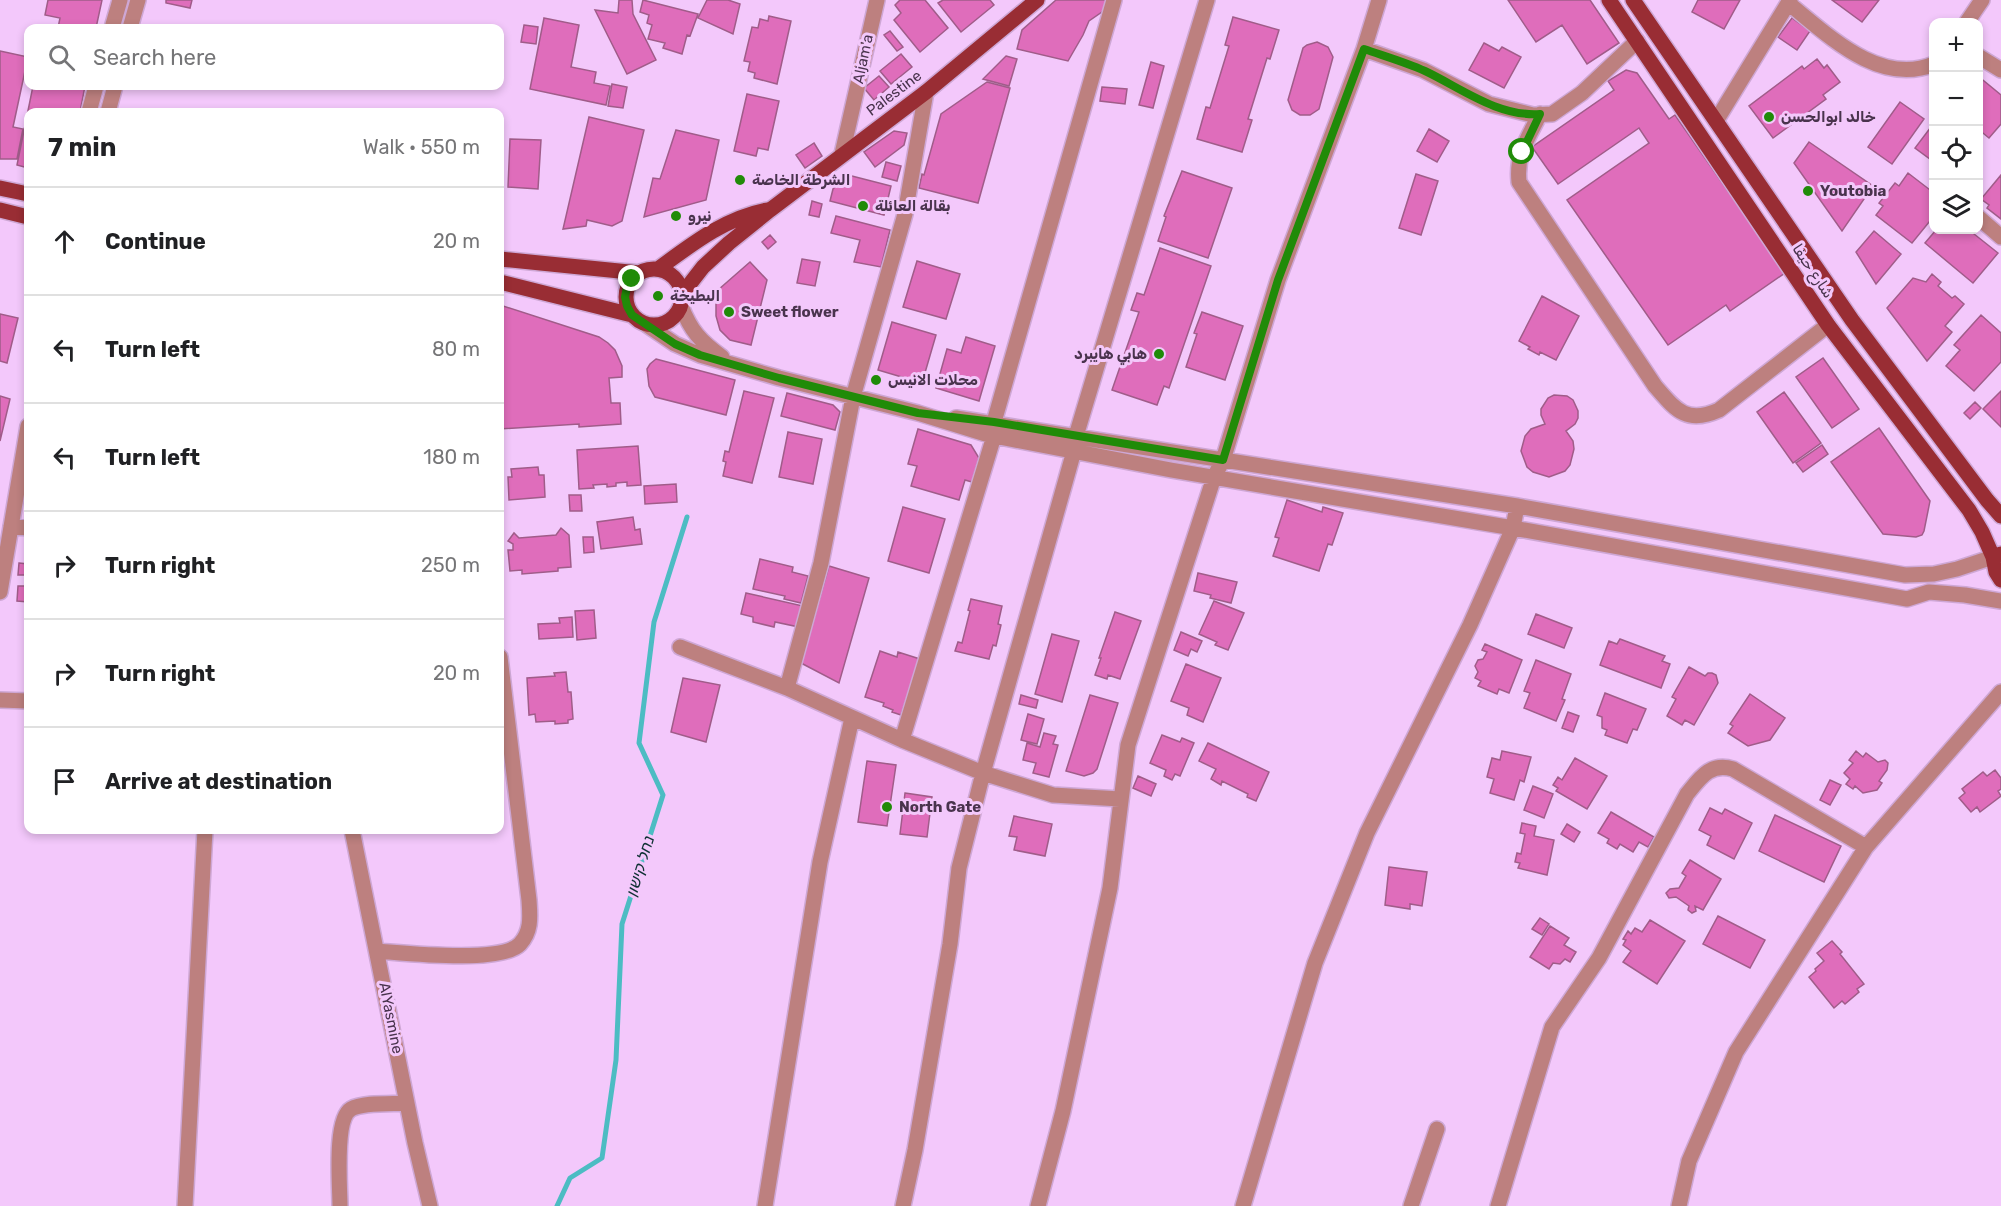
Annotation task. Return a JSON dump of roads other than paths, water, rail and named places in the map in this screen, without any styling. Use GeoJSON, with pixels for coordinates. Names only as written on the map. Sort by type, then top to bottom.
{"type":"FeatureCollection","features":[{"type":"Feature","properties":{"kind":"main road","name":"Palestine"},"geometry":{"type":"LineString","coordinates":[[682,300],[703,267],[770,210],[926,92],[1037,0]]}},
{"type":"Feature","properties":{"kind":"main road","name":"شارع حيفا"},"geometry":{"type":"LineString","coordinates":[[1609,0],[1828,325],[1970,510],[1997,555],[1996,572],[2001,580]]}},
{"type":"Feature","properties":{"kind":"main road"},"geometry":{"type":"LineString","coordinates":[[1634,0],[1852,320],[2000,514]]}},
{"type":"Feature","properties":{"kind":"main road"},"geometry":{"type":"LineString","coordinates":[[0,188],[24,193]]}},
{"type":"Feature","properties":{"kind":"main road"},"geometry":{"type":"LineString","coordinates":[[0,210],[24,216]]}},
{"type":"Feature","properties":{"kind":"main road"},"geometry":{"type":"LineString","coordinates":[[658,269],[707,233],[750,213],[770,210]]}},
{"type":"Feature","properties":{"kind":"main road"},"geometry":{"type":"LineString","coordinates":[[504,259],[639,273]]}},
{"type":"Feature","properties":{"kind":"main road"},"geometry":{"type":"LineString","coordinates":[[504,283],[632,315],[647,325],[665,323],[673,318],[682,300],[675,277],[658,269],[648,269],[632,279],[625,297],[632,315]]}},
{"type":"Feature","properties":{"kind":"street"},"geometry":{"type":"LineString","coordinates":[[113,24],[120,0]]}},
{"type":"Feature","properties":{"kind":"street"},"geometry":{"type":"LineString","coordinates":[[131,24],[138,0]]}},
{"type":"Feature","properties":{"kind":"street","name":"Aljam'a"},"geometry":{"type":"LineString","coordinates":[[842,154],[877,0]]}},
{"type":"Feature","properties":{"kind":"street"},"geometry":{"type":"LineString","coordinates":[[902,740],[994,429],[1114,0]]}},
{"type":"Feature","properties":{"kind":"street"},"geometry":{"type":"LineString","coordinates":[[903,1206],[915,1150],[950,944],[959,868],[983,773],[1075,443],[1207,0]]}},
{"type":"Feature","properties":{"kind":"street"},"geometry":{"type":"LineString","coordinates":[[1038,1206],[1063,1111],[1110,888],[1128,746],[1215,477],[1223,460],[1278,280],[1364,49],[1379,0]]}},
{"type":"Feature","properties":{"kind":"street"},"geometry":{"type":"LineString","coordinates":[[1970,18],[1982,0]]}},
{"type":"Feature","properties":{"kind":"street"},"geometry":{"type":"LineString","coordinates":[[1716,121],[1789,2],[1854,54],[1880,66],[1902,70],[1929,66]]}},
{"type":"Feature","properties":{"kind":"street"},"geometry":{"type":"LineString","coordinates":[[1364,49],[1423,70],[1488,104],[1511,111],[1551,114],[1582,93],[1637,41]]}},
{"type":"Feature","properties":{"kind":"street"},"geometry":{"type":"LineString","coordinates":[[1983,59],[2001,70]]}},
{"type":"Feature","properties":{"kind":"street"},"geometry":{"type":"LineString","coordinates":[[90,108],[95,90]]}},
{"type":"Feature","properties":{"kind":"street"},"geometry":{"type":"LineString","coordinates":[[109,108],[114,90]]}},
{"type":"Feature","properties":{"kind":"street"},"geometry":{"type":"LineString","coordinates":[[787,688],[821,563],[854,397],[905,214],[926,92]]}},
{"type":"Feature","properties":{"kind":"street"},"geometry":{"type":"LineString","coordinates":[[1540,114],[1522,152],[1518,167],[1519,182],[1655,386],[1673,407],[1684,415],[1697,417],[1719,410],[1828,325]]}},
{"type":"Feature","properties":{"kind":"street"},"geometry":{"type":"LineString","coordinates":[[1983,221],[2001,237]]}},
{"type":"Feature","properties":{"kind":"street"},"geometry":{"type":"LineString","coordinates":[[682,300],[688,323],[695,334],[706,346],[730,362]]}},
{"type":"Feature","properties":{"kind":"street"},"geometry":{"type":"LineString","coordinates":[[647,325],[675,344],[700,355],[779,378],[918,413],[1075,443],[1223,460],[1517,506],[1905,574],[1934,574],[1957,569],[1997,555]]}},
{"type":"Feature","properties":{"kind":"street"},"geometry":{"type":"LineString","coordinates":[[1075,443],[1215,477],[1907,599],[1929,592],[2001,601]]}},
{"type":"Feature","properties":{"kind":"street"},"geometry":{"type":"LineString","coordinates":[[0,592],[24,450]]}},
{"type":"Feature","properties":{"kind":"street"},"geometry":{"type":"LineString","coordinates":[[1243,1206],[1315,963],[1367,833],[1470,625],[1513,528],[1517,506]]}},
{"type":"Feature","properties":{"kind":"street"},"geometry":{"type":"LineString","coordinates":[[11,526],[24,528]]}},
{"type":"Feature","properties":{"kind":"street"},"geometry":{"type":"LineString","coordinates":[[680,647],[787,688],[902,740],[983,773],[1053,795],[1120,799]]}},
{"type":"Feature","properties":{"kind":"street"},"geometry":{"type":"LineString","coordinates":[[377,951],[421,955],[486,956],[518,946],[525,938],[530,924],[529,900],[504,691]]}},
{"type":"Feature","properties":{"kind":"street"},"geometry":{"type":"LineString","coordinates":[[1679,1206],[1689,1161],[1736,1052],[1866,847],[2001,693]]}},
{"type":"Feature","properties":{"kind":"street"},"geometry":{"type":"LineString","coordinates":[[0,700],[24,701]]}},
{"type":"Feature","properties":{"kind":"street"},"geometry":{"type":"LineString","coordinates":[[765,1206],[820,862],[852,718]]}},
{"type":"Feature","properties":{"kind":"street"},"geometry":{"type":"LineString","coordinates":[[1498,1206],[1552,1027],[1599,958],[1687,794],[1705,772],[1719,767],[1733,769],[1866,847]]}},
{"type":"Feature","properties":{"kind":"street"},"geometry":{"type":"LineString","coordinates":[[185,1206],[205,834]]}},
{"type":"Feature","properties":{"kind":"street","name":"AlYasmine"},"geometry":{"type":"LineString","coordinates":[[353,834],[430,1206]]}},
{"type":"Feature","properties":{"kind":"street"},"geometry":{"type":"LineString","coordinates":[[340,1206],[340,1137],[343,1120],[349,1110],[359,1106],[407,1103]]}},
{"type":"Feature","properties":{"kind":"street"},"geometry":{"type":"LineString","coordinates":[[1411,1206],[1437,1129]]}},
{"type":"Feature","properties":{"kind":"waterway","name":"נחל קישון"},"geometry":{"type":"LineString","coordinates":[[557,1206],[570,1178],[602,1158],[616,1060],[622,924],[663,795],[639,743],[654,622],[687,517]]}},
{"type":"Feature","properties":{"kind":"place","name":"خالد ابوالحسن"},"geometry":{"type":"Point","coordinates":[1769,117]}},
{"type":"Feature","properties":{"kind":"place","name":"الشرطة الخاصة"},"geometry":{"type":"Point","coordinates":[740,180]}},
{"type":"Feature","properties":{"kind":"place","name":"Youtobia"},"geometry":{"type":"Point","coordinates":[1808,191]}},
{"type":"Feature","properties":{"kind":"place","name":"بقالة العائلة"},"geometry":{"type":"Point","coordinates":[863,206]}},
{"type":"Feature","properties":{"kind":"place","name":"نيرو"},"geometry":{"type":"Point","coordinates":[676,216]}},
{"type":"Feature","properties":{"kind":"place","name":"البطيخة"},"geometry":{"type":"Point","coordinates":[658,296]}},
{"type":"Feature","properties":{"kind":"place","name":"Sweet flower"},"geometry":{"type":"Point","coordinates":[729,312]}},
{"type":"Feature","properties":{"kind":"place","name":"هابي هايبرد"},"geometry":{"type":"Point","coordinates":[1159,354]}},
{"type":"Feature","properties":{"kind":"place","name":"محلات الانيس"},"geometry":{"type":"Point","coordinates":[876,380]}},
{"type":"Feature","properties":{"kind":"place","name":"North Gate"},"geometry":{"type":"Point","coordinates":[887,807]}}]}
